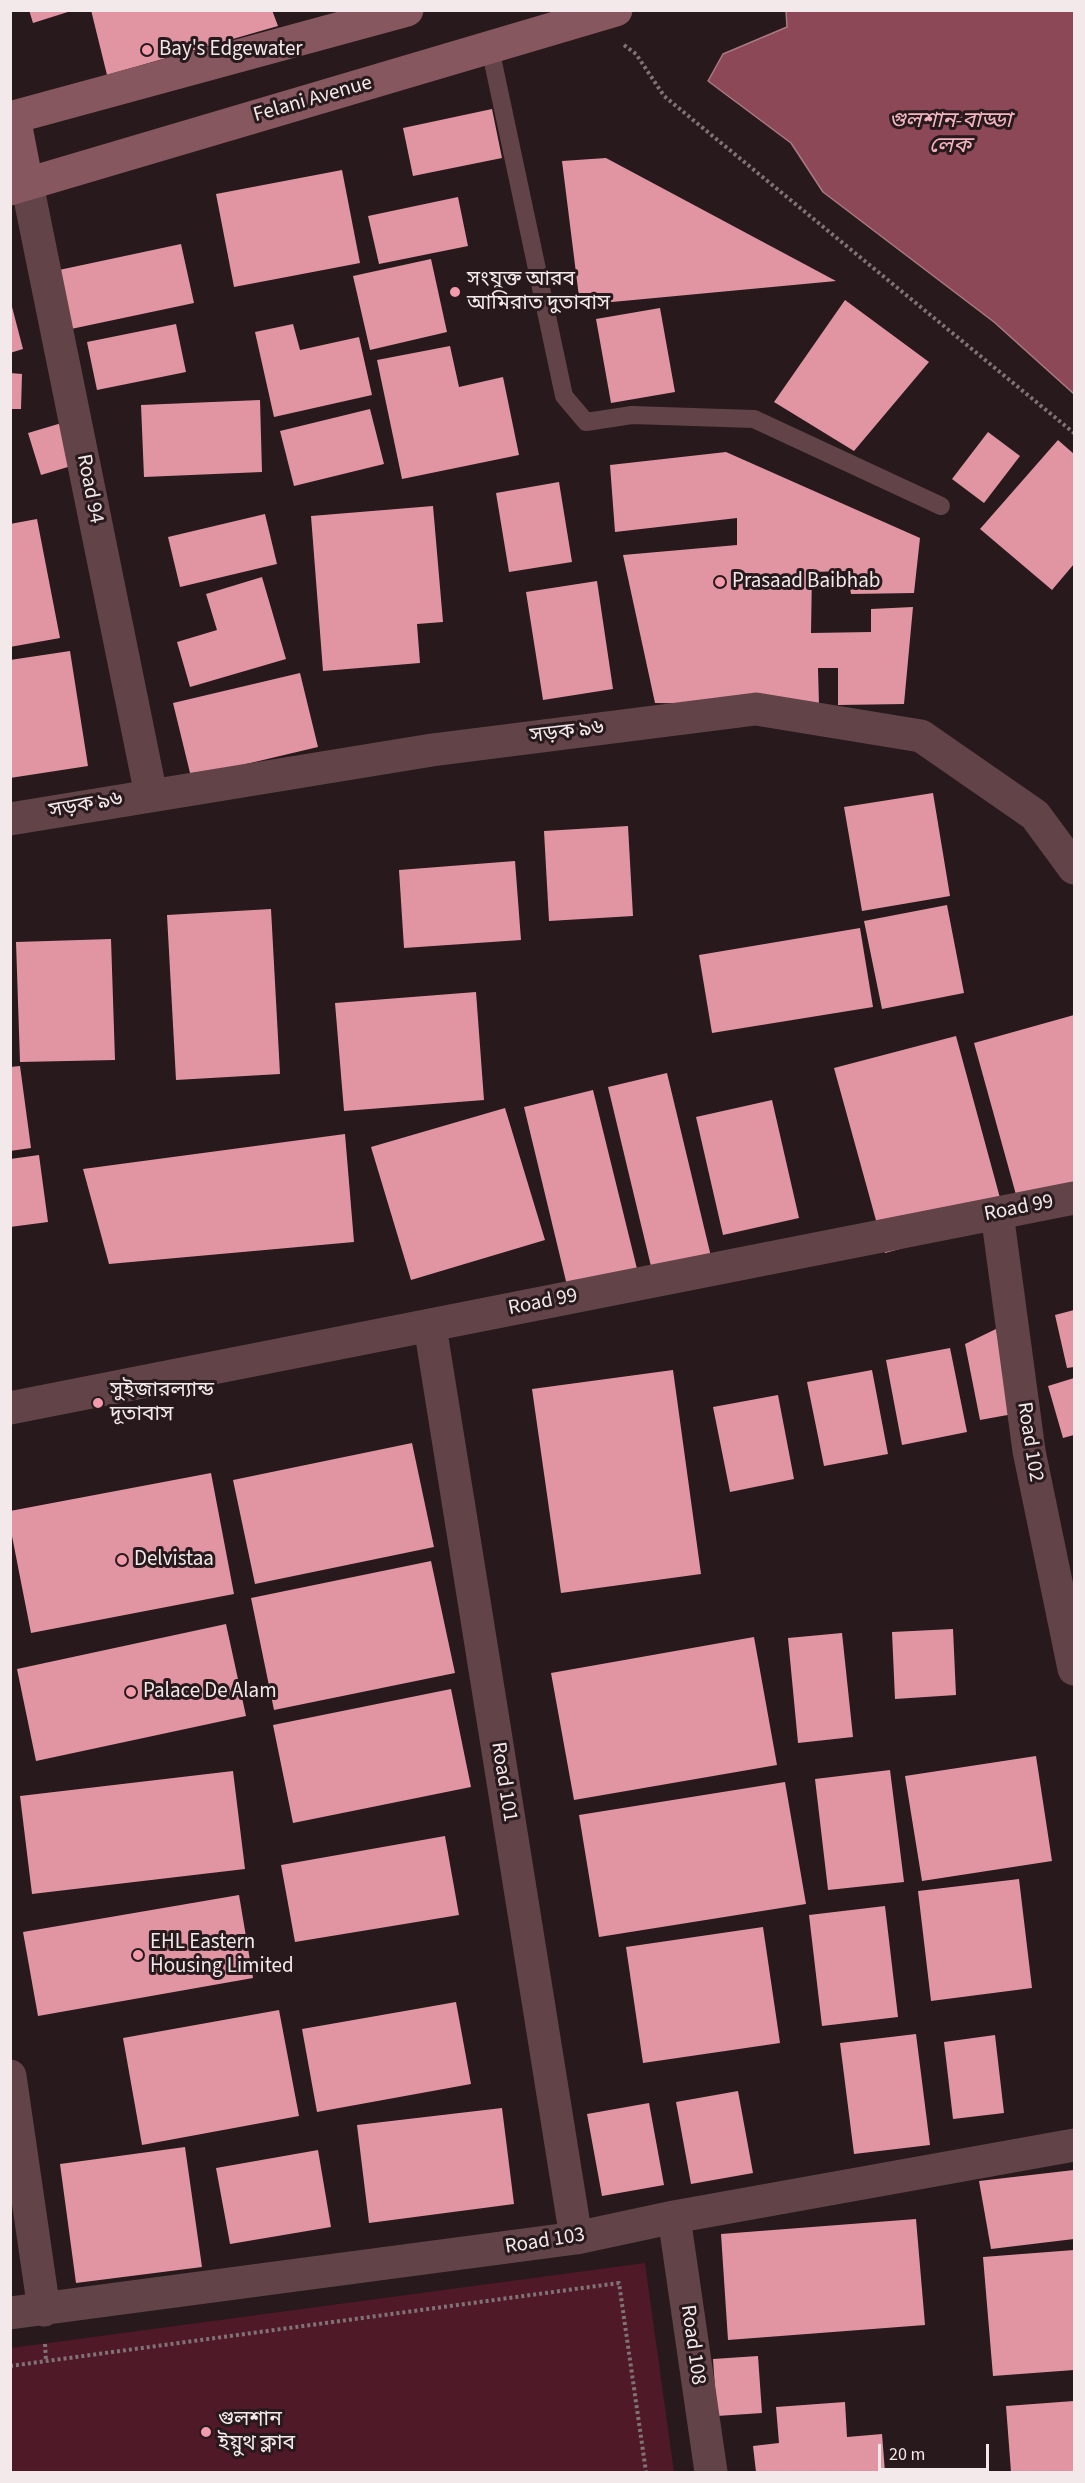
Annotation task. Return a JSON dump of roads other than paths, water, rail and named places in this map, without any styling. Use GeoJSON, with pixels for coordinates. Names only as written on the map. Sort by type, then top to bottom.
{"type":"FeatureCollection","features":[{"type":"Feature","properties":{"kind":"main road"},"geometry":{"type":"LineString","coordinates":[[19,187],[12,113],[407,10]]}},
{"type":"Feature","properties":{"kind":"main road","name":"Felani Avenue"},"geometry":{"type":"LineString","coordinates":[[19,187],[603,15]]}},
{"type":"Feature","properties":{"kind":"street","name":"Road 94"},"geometry":{"type":"LineString","coordinates":[[19,187],[151,795]]}},
{"type":"Feature","properties":{"kind":"street","name":"সড়ক ৯৬"},"geometry":{"type":"LineString","coordinates":[[10,819],[432,750],[756,709],[921,736],[1035,815],[1074,868]]}},
{"type":"Feature","properties":{"kind":"street","name":"Road 99"},"geometry":{"type":"LineString","coordinates":[[10,1408],[1074,1198]]}},
{"type":"Feature","properties":{"kind":"street","name":"Road 102"},"geometry":{"type":"LineString","coordinates":[[997,1213],[1029,1451],[1074,1669]]}},
{"type":"Feature","properties":{"kind":"street","name":"Road 101"},"geometry":{"type":"LineString","coordinates":[[430,1326],[576,2238]]}},
{"type":"Feature","properties":{"kind":"street"},"geometry":{"type":"LineString","coordinates":[[10,2076],[44,2310]]}},
{"type":"Feature","properties":{"kind":"street","name":"Road 103"},"geometry":{"type":"LineString","coordinates":[[10,2313],[576,2238],[674,2217],[1074,2145]]}},
{"type":"Feature","properties":{"kind":"street","name":"Road 108"},"geometry":{"type":"LineString","coordinates":[[674,2217],[711,2472]]}},
{"type":"Feature","properties":{"kind":"lane"},"geometry":{"type":"LineString","coordinates":[[490,48],[564,396],[586,422],[632,415],[754,419],[941,506]]}},
{"type":"Feature","properties":{"kind":"water","name":"গুলশান-বাড্ডা লেক"},"geometry":{"type":"Polygon","coordinates":[[[786,11],[1074,11],[1074,394],[994,322],[823,192],[791,143],[708,81],[723,54],[787,27],[786,11]]]}},
{"type":"Feature","properties":{"kind":"place","name":"Bay's Edgewater"},"geometry":{"type":"Point","coordinates":[147,50]}},
{"type":"Feature","properties":{"kind":"place","name":"সংযুক্ত আরব আমিরাত দুতাবাস"},"geometry":{"type":"Point","coordinates":[455,292]}},
{"type":"Feature","properties":{"kind":"place","name":"Prasaad Baibhab"},"geometry":{"type":"Point","coordinates":[720,582]}},
{"type":"Feature","properties":{"kind":"place","name":"সুইজারল্যান্ড দূতাবাস"},"geometry":{"type":"Point","coordinates":[98,1403]}},
{"type":"Feature","properties":{"kind":"place","name":"Delvistaa"},"geometry":{"type":"Point","coordinates":[122,1560]}},
{"type":"Feature","properties":{"kind":"place","name":"Palace De Alam"},"geometry":{"type":"Point","coordinates":[131,1692]}},
{"type":"Feature","properties":{"kind":"place","name":"EHL Eastern Housing Limited"},"geometry":{"type":"Point","coordinates":[138,1955]}},
{"type":"Feature","properties":{"kind":"place","name":"গুলশান ইয়ুথ ক্লাব"},"geometry":{"type":"Point","coordinates":[206,2432]}}]}
